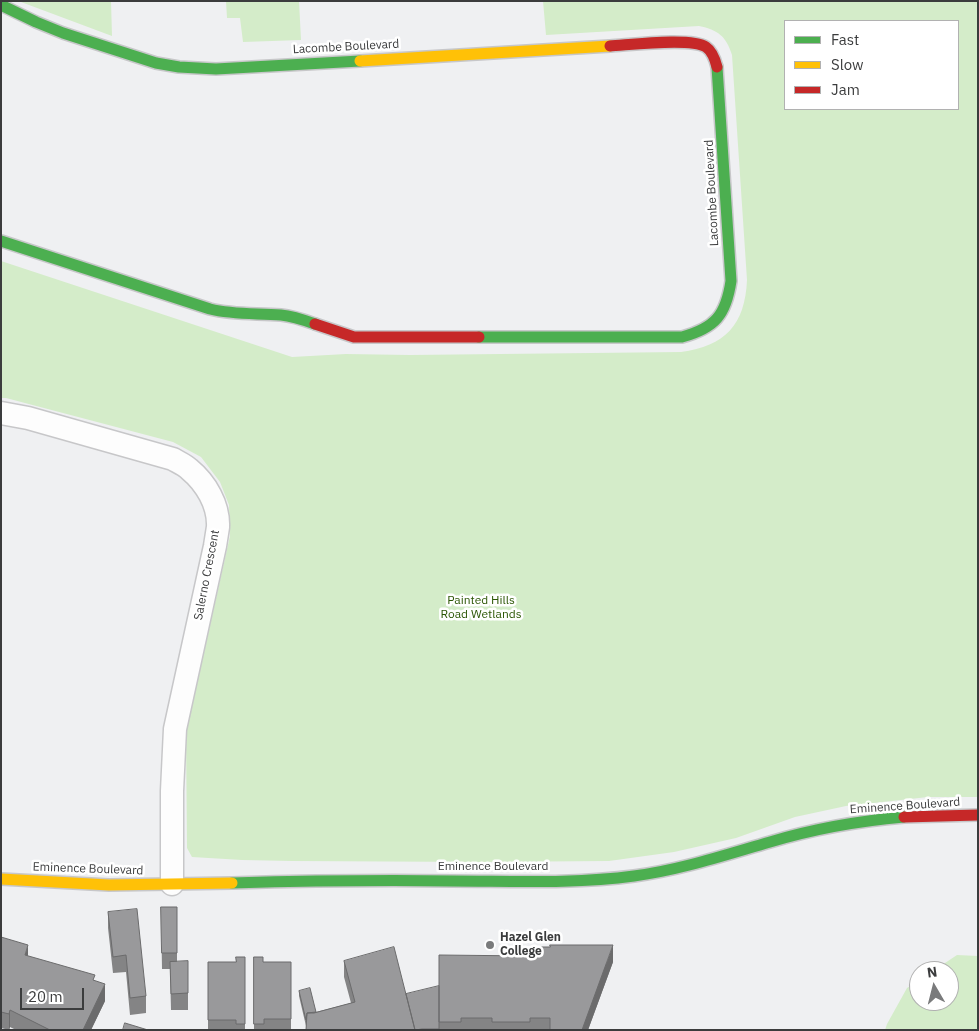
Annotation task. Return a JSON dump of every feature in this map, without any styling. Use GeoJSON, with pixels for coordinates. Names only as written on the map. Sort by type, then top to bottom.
{"type":"FeatureCollection","features":[{"type":"Feature","properties":{"kind":"street","name":"Lacombe Boulevard"},"geometry":{"type":"LineString","coordinates":[[1,5],[62,33],[156,63],[180,67],[216,69],[678,42],[691,42],[703,45],[716,58],[718,70],[731,281],[726,308],[717,320],[706,329],[682,337],[354,337],[299,318],[282,315],[226,313],[210,309],[1,241]]}},
{"type":"Feature","properties":{"kind":"street","name":"Salerno Crescent"},"geometry":{"type":"LineString","coordinates":[[1,414],[28,418],[173,459],[188,468],[202,481],[210,494],[218,527],[174,729],[172,884]]}},
{"type":"Feature","properties":{"kind":"street","name":"Eminence Boulevard"},"geometry":{"type":"LineString","coordinates":[[1,879],[91,884],[172,884],[598,879],[635,876],[680,867],[724,856],[780,838],[847,823],[923,816],[978,815]]}},
{"type":"Feature","properties":{"kind":"green space"},"geometry":{"type":"Polygon","coordinates":[[[111,1],[112,36],[21,2],[111,1]]]}},
{"type":"Feature","properties":{"kind":"green space"},"geometry":{"type":"Polygon","coordinates":[[[226,1],[299,1],[301,40],[243,42],[240,18],[227,18],[226,1]]]}},
{"type":"Feature","properties":{"kind":"green space","name":"Painted Hills Road Wetlands"},"geometry":{"type":"Polygon","coordinates":[[[543,1],[978,1],[978,797],[928,797],[846,806],[795,817],[736,838],[674,852],[609,861],[292,861],[192,857],[187,848],[186,732],[230,536],[229,505],[220,482],[201,457],[173,442],[1,398],[1,261],[292,357],[346,354],[681,352],[710,345],[730,331],[737,321],[742,309],[747,280],[732,55],[727,43],[720,35],[699,26],[546,35],[543,1]]]}},
{"type":"Feature","properties":{"kind":"green space"},"geometry":{"type":"Polygon","coordinates":[[[957,955],[978,956],[978,1030],[885,1030],[909,987],[909,1011],[959,1011],[959,961],[948,961],[957,955]]]}},
{"type":"Feature","properties":{"kind":"building"},"geometry":{"type":"Polygon","coordinates":[[[161,907],[177,907],[177,953],[162,953],[161,907]]]}},
{"type":"Feature","properties":{"kind":"building"},"geometry":{"type":"Polygon","coordinates":[[[137,909],[146,996],[130,998],[126,955],[113,957],[108,912],[137,909]]]}},
{"type":"Feature","properties":{"kind":"building"},"geometry":{"type":"Polygon","coordinates":[[[1,937],[28,945],[25,955],[95,975],[93,980],[105,984],[83,1030],[50,1030],[10,1010],[9,1014],[1,1012],[1,937]]]}},
{"type":"Feature","properties":{"kind":"building"},"geometry":{"type":"Polygon","coordinates":[[[550,945],[613,945],[582,1030],[550,1030],[550,1018],[530,1018],[530,1022],[492,1022],[492,1018],[461,1018],[461,1022],[439,1022],[439,955],[530,956],[530,947],[550,947],[550,945]]]}},
{"type":"Feature","properties":{"kind":"building"},"geometry":{"type":"Polygon","coordinates":[[[394,947],[415,1030],[306,1030],[307,1013],[314,1013],[355,1002],[344,961],[394,947]]]}},
{"type":"Feature","properties":{"kind":"building"},"geometry":{"type":"Polygon","coordinates":[[[236,957],[245,957],[245,1024],[236,1024],[236,1020],[208,1020],[208,962],[236,962],[236,957]]]}},
{"type":"Feature","properties":{"kind":"building"},"geometry":{"type":"Polygon","coordinates":[[[254,957],[263,957],[263,962],[291,962],[291,1019],[264,1019],[264,1024],[254,1024],[254,957]]]}},
{"type":"Feature","properties":{"kind":"building"},"geometry":{"type":"Polygon","coordinates":[[[188,961],[188,993],[171,994],[170,962],[188,961]]]}},
{"type":"Feature","properties":{"kind":"building"},"geometry":{"type":"Polygon","coordinates":[[[439,986],[439,1029],[415,1030],[406,994],[439,986]]]}},
{"type":"Feature","properties":{"kind":"building"},"geometry":{"type":"Polygon","coordinates":[[[310,988],[316,1012],[307,1013],[306,1020],[299,991],[310,988]]]}},
{"type":"Feature","properties":{"kind":"building"},"geometry":{"type":"Polygon","coordinates":[[[125,1023],[148,1030],[123,1030],[125,1023]]]}},
{"type":"Feature","properties":{"kind":"traffic: fast"},"geometry":{"type":"LineString","coordinates":[[1,5],[63,33],[156,63],[179,67],[216,69],[360,61]]}},
{"type":"Feature","properties":{"kind":"traffic: fast"},"geometry":{"type":"LineString","coordinates":[[479,337],[682,337],[703,329],[717,318],[726,303],[731,281],[717,67]]}},
{"type":"Feature","properties":{"kind":"traffic: fast"},"geometry":{"type":"LineString","coordinates":[[1,241],[210,309],[236,313],[272,314],[298,318],[315,324]]}},
{"type":"Feature","properties":{"kind":"traffic: fast"},"geometry":{"type":"LineString","coordinates":[[232,883],[314,881],[543,882],[611,879],[685,866],[819,829],[904,817]]}},
{"type":"Feature","properties":{"kind":"traffic: slow"},"geometry":{"type":"LineString","coordinates":[[360,61],[610,46]]}},
{"type":"Feature","properties":{"kind":"traffic: slow"},"geometry":{"type":"LineString","coordinates":[[1,879],[109,885],[232,883]]}},
{"type":"Feature","properties":{"kind":"traffic: jam"},"geometry":{"type":"LineString","coordinates":[[610,46],[674,42],[698,44],[710,51],[717,67]]}},
{"type":"Feature","properties":{"kind":"traffic: jam"},"geometry":{"type":"LineString","coordinates":[[315,324],[354,337],[479,337]]}},
{"type":"Feature","properties":{"kind":"traffic: jam"},"geometry":{"type":"LineString","coordinates":[[904,817],[978,815]]}},
{"type":"Feature","properties":{"kind":"place","name":"Hazel Glen College"},"geometry":{"type":"Point","coordinates":[490,945]}}]}
